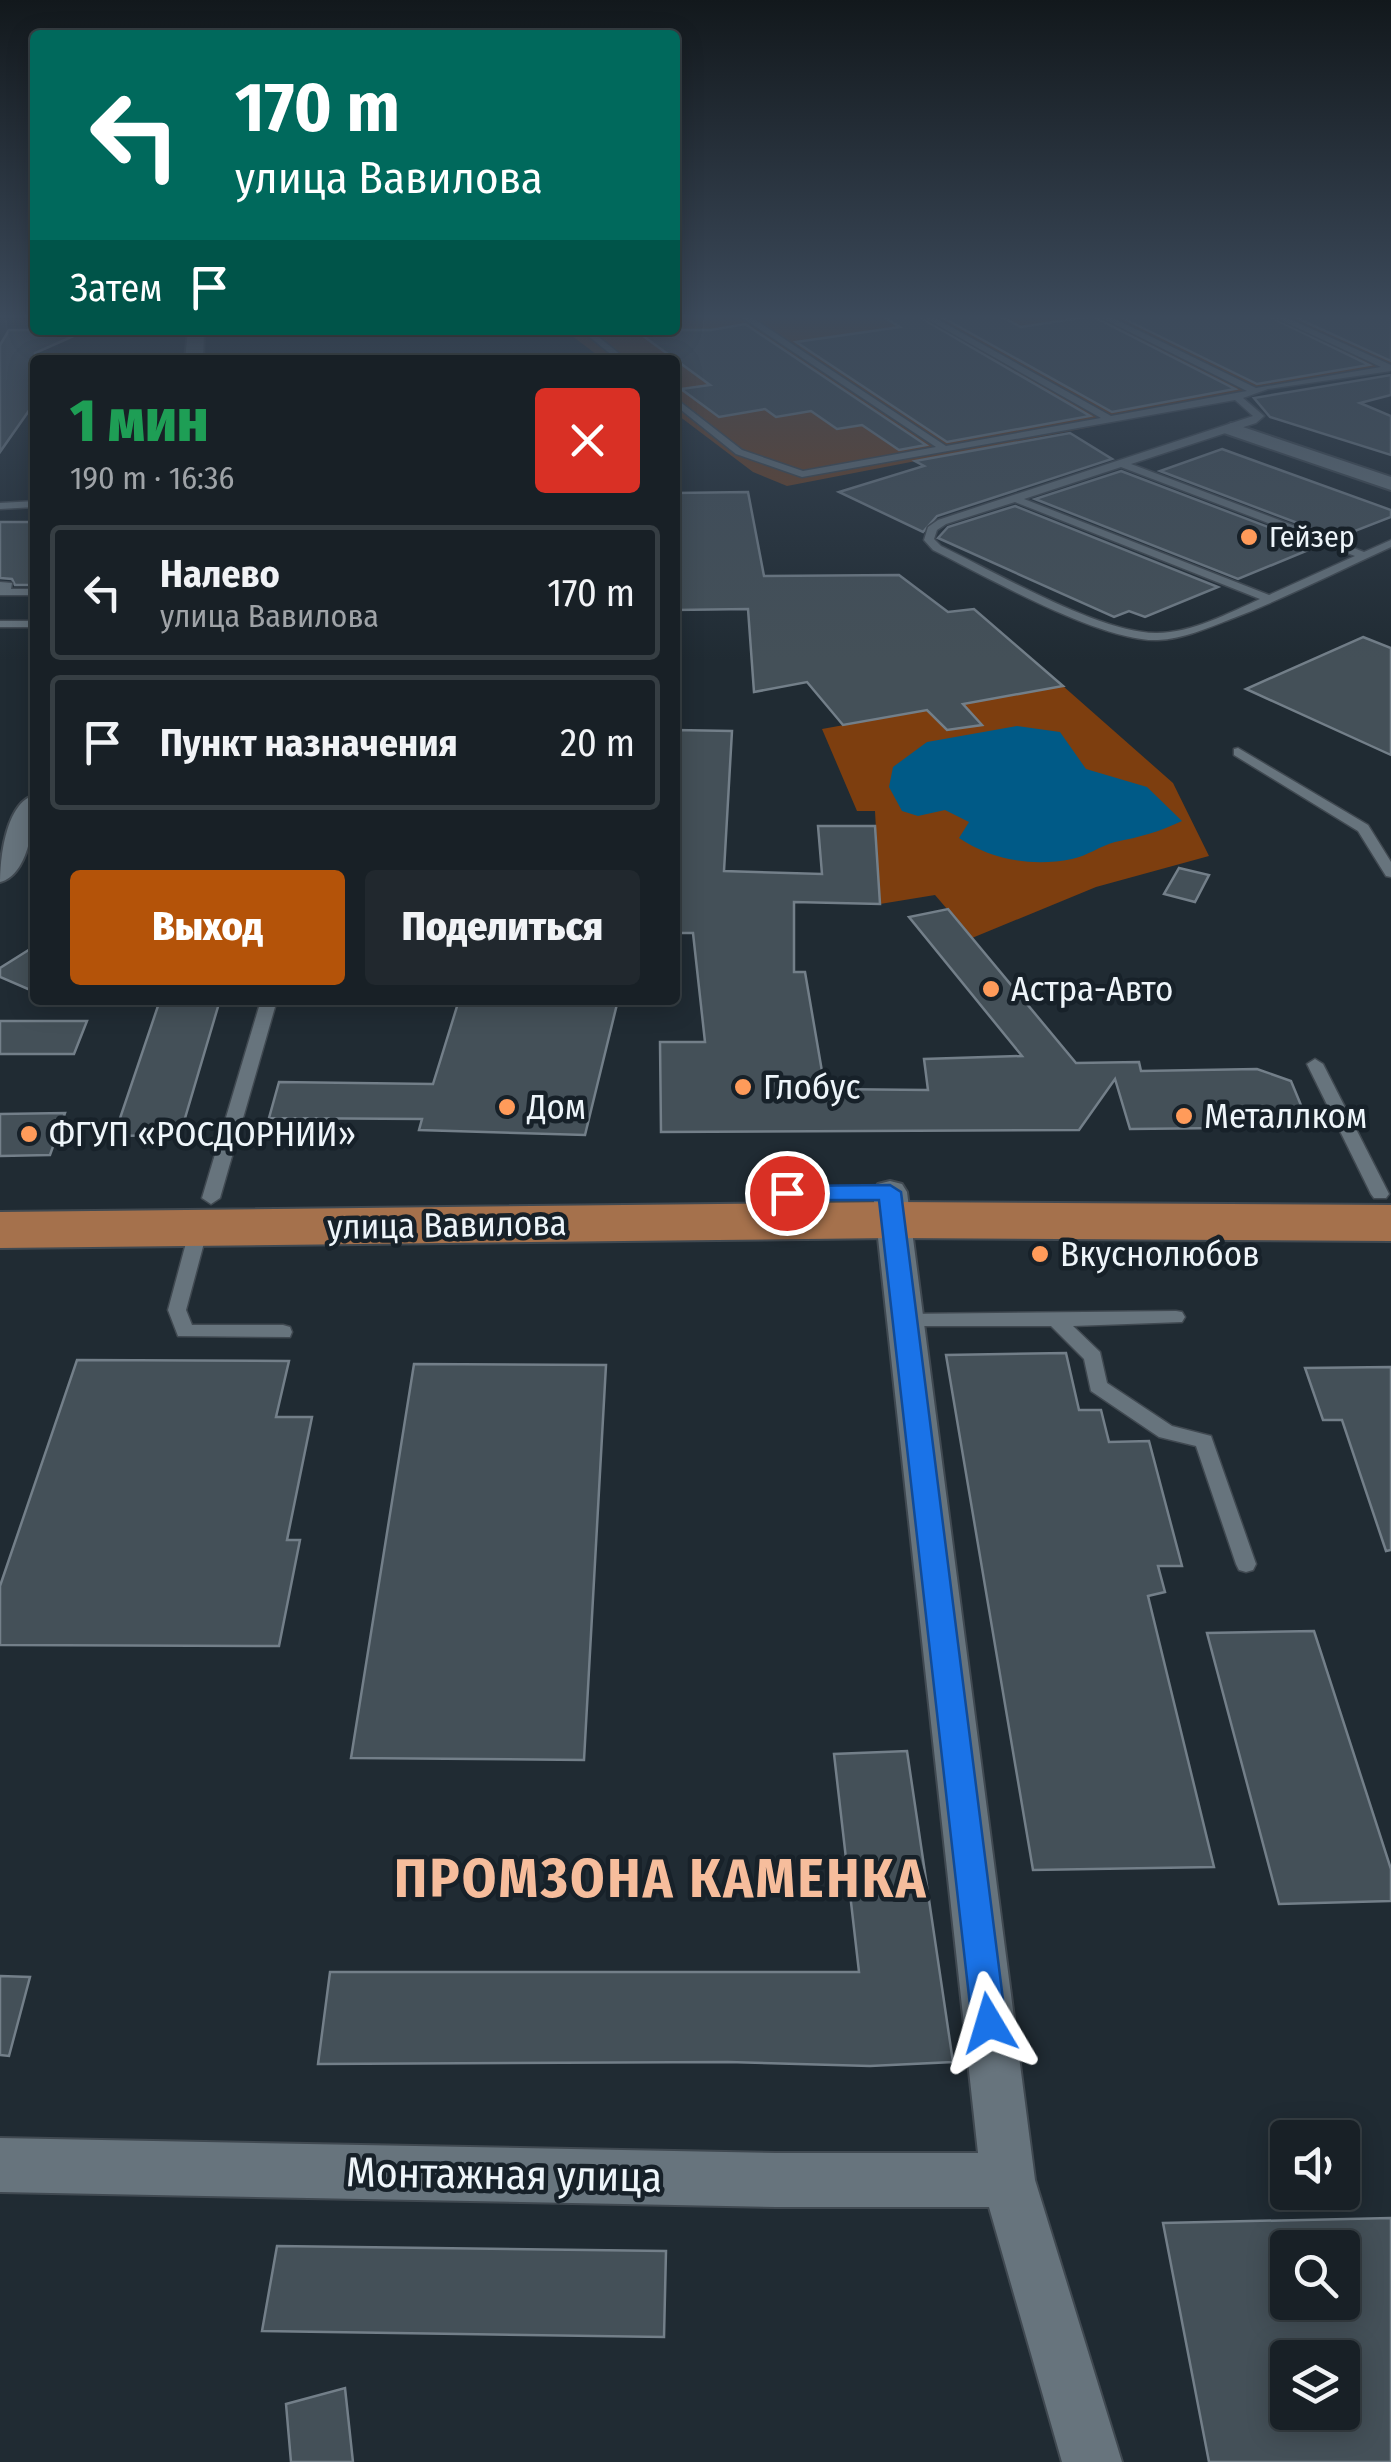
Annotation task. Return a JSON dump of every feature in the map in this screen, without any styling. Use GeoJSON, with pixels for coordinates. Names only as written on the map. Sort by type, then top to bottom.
{"type":"FeatureCollection","features":[{"type":"Feature","properties":{"kind":"main road","name":"улица Вавилова"},"geometry":{"type":"LineString","coordinates":[[0,1199],[205,1213]]}},
{"type":"Feature","properties":{"kind":"main road","name":"улица Вавилова"},"geometry":{"type":"LineString","coordinates":[[0,1230],[205,1213],[1387,1203]]}},
{"type":"Feature","properties":{"kind":"street"},"geometry":{"type":"LineString","coordinates":[[1234,430],[1391,484]]}},
{"type":"Feature","properties":{"kind":"street"},"geometry":{"type":"LineString","coordinates":[[0,874],[30,814]]}},
{"type":"Feature","properties":{"kind":"street"},"geometry":{"type":"LineString","coordinates":[[892,1206],[1008,2180],[1092,2462]]}},
{"type":"Feature","properties":{"kind":"street","name":"Монтажная улица"},"geometry":{"type":"LineString","coordinates":[[0,2165],[776,2180],[1008,2180]]}},
{"type":"Feature","properties":{"kind":"lane"},"geometry":{"type":"LineString","coordinates":[[711,430],[739,452],[802,474],[1057,430]]}},
{"type":"Feature","properties":{"kind":"lane"},"geometry":{"type":"LineString","coordinates":[[916,430],[946,450]]}},
{"type":"Feature","properties":{"kind":"lane"},"geometry":{"type":"LineString","coordinates":[[1228,430],[942,522],[932,529],[929,540],[936,548],[1120,632],[1160,638],[1214,621],[1391,543]]}},
{"type":"Feature","properties":{"kind":"lane"},"geometry":{"type":"LineString","coordinates":[[1120,463],[1363,555]]}},
{"type":"Feature","properties":{"kind":"lane"},"geometry":{"type":"LineString","coordinates":[[1014,498],[1266,598]]}},
{"type":"Feature","properties":{"kind":"lane"},"geometry":{"type":"LineString","coordinates":[[0,506],[30,504]]}},
{"type":"Feature","properties":{"kind":"lane"},"geometry":{"type":"LineString","coordinates":[[0,585],[8,585],[4,593],[30,592]]}},
{"type":"Feature","properties":{"kind":"lane"},"geometry":{"type":"LineString","coordinates":[[0,624],[30,624]]}},
{"type":"Feature","properties":{"kind":"lane"},"geometry":{"type":"LineString","coordinates":[[1238,752],[1363,828],[1391,873]]}},
{"type":"Feature","properties":{"kind":"lane"},"geometry":{"type":"LineString","coordinates":[[267,1005],[177,1310],[185,1331],[283,1332]]}},
{"type":"Feature","properties":{"kind":"lane"},"geometry":{"type":"LineString","coordinates":[[1315,1064],[1387,1203]]}},
{"type":"Feature","properties":{"kind":"lane"},"geometry":{"type":"LineString","coordinates":[[905,1320],[1176,1317]]}},
{"type":"Feature","properties":{"kind":"lane"},"geometry":{"type":"LineString","coordinates":[[1056,1320],[1092,1357],[1098,1386],[1166,1432],[1204,1440],[1246,1564]]}},
{"type":"Feature","properties":{"kind":"shaded area"},"geometry":{"type":"Polygon","coordinates":[[[697,430],[1076,430],[787,486],[753,472],[697,430]]]}},
{"type":"Feature","properties":{"kind":"shaded area"},"geometry":{"type":"Polygon","coordinates":[[[1063,686],[1173,783],[1209,856],[1096,887],[972,938],[935,895],[880,904],[875,811],[857,811],[822,729],[927,710],[947,730],[981,725],[963,704],[1063,686]]]}},
{"type":"Feature","properties":{"kind":"water"},"geometry":{"type":"Polygon","coordinates":[[[1017,726],[1060,732],[1086,769],[1147,787],[1182,821],[1078,858],[1027,862],[985,852],[959,838],[969,822],[945,810],[918,816],[902,811],[889,787],[893,767],[927,742],[1017,726]]]}},
{"type":"Feature","properties":{"kind":"building"},"geometry":{"type":"Polygon","coordinates":[[[0,430],[15,430],[0,452],[0,430]]]}},
{"type":"Feature","properties":{"kind":"building"},"geometry":{"type":"Polygon","coordinates":[[[869,430],[903,430],[926,445],[899,450],[869,430]]]}},
{"type":"Feature","properties":{"kind":"building"},"geometry":{"type":"Polygon","coordinates":[[[929,430],[1014,430],[947,442],[929,430]]]}},
{"type":"Feature","properties":{"kind":"building"},"geometry":{"type":"Polygon","coordinates":[[[1311,430],[1391,430],[1391,455],[1311,430]]]}},
{"type":"Feature","properties":{"kind":"building"},"geometry":{"type":"Polygon","coordinates":[[[1070,433],[1112,459],[937,516],[923,532],[839,492],[924,466],[915,461],[1070,433]]]}},
{"type":"Feature","properties":{"kind":"building"},"geometry":{"type":"Polygon","coordinates":[[[1222,449],[1391,510],[1391,517],[1337,538],[1160,471],[1222,449]]]}},
{"type":"Feature","properties":{"kind":"building"},"geometry":{"type":"Polygon","coordinates":[[[1121,471],[1318,546],[1238,579],[1035,499],[1121,471]]]}},
{"type":"Feature","properties":{"kind":"building"},"geometry":{"type":"Polygon","coordinates":[[[748,492],[764,576],[899,575],[948,612],[974,609],[1063,686],[963,704],[982,725],[947,730],[927,710],[843,725],[807,682],[754,692],[748,609],[680,610],[680,493],[748,492]]]}},
{"type":"Feature","properties":{"kind":"building"},"geometry":{"type":"Polygon","coordinates":[[[1015,506],[1218,587],[1145,617],[1129,611],[1114,617],[938,538],[948,527],[1015,506]]]}},
{"type":"Feature","properties":{"kind":"building"},"geometry":{"type":"Polygon","coordinates":[[[0,522],[30,522],[30,585],[15,585],[12,579],[0,578],[0,522]]]}},
{"type":"Feature","properties":{"kind":"building"},"geometry":{"type":"Polygon","coordinates":[[[1363,637],[1391,648],[1391,755],[1246,689],[1363,637]]]}},
{"type":"Feature","properties":{"kind":"building"},"geometry":{"type":"Polygon","coordinates":[[[680,730],[732,731],[724,871],[822,874],[818,826],[875,826],[880,904],[794,902],[794,972],[805,972],[825,1089],[928,1090],[924,1059],[1022,1056],[909,917],[948,909],[1076,1063],[1139,1062],[1141,1071],[1257,1069],[1291,1081],[1310,1127],[1130,1129],[1115,1079],[1079,1130],[661,1132],[660,1042],[705,1042],[693,933],[680,933],[680,730]]]}},
{"type":"Feature","properties":{"kind":"building"},"geometry":{"type":"Polygon","coordinates":[[[1179,868],[1209,875],[1195,902],[1164,894],[1179,868]]]}},
{"type":"Feature","properties":{"kind":"building"},"geometry":{"type":"Polygon","coordinates":[[[30,949],[30,990],[0,977],[0,968],[30,949]]]}},
{"type":"Feature","properties":{"kind":"building"},"geometry":{"type":"Polygon","coordinates":[[[158,1005],[219,1005],[180,1135],[114,1136],[158,1005]]]}},
{"type":"Feature","properties":{"kind":"building"},"geometry":{"type":"Polygon","coordinates":[[[457,1005],[617,1005],[585,1135],[419,1130],[422,1119],[269,1118],[279,1082],[433,1084],[457,1005]]]}},
{"type":"Feature","properties":{"kind":"building"},"geometry":{"type":"Polygon","coordinates":[[[0,1021],[87,1021],[74,1054],[0,1054],[0,1021]]]}},
{"type":"Feature","properties":{"kind":"building","name":"ФГУП «РОСДОРНИИ»"},"geometry":{"type":"Polygon","coordinates":[[[65,1113],[50,1155],[0,1156],[0,1114],[65,1113]]]}},
{"type":"Feature","properties":{"kind":"building"},"geometry":{"type":"Polygon","coordinates":[[[1066,1353],[1079,1410],[1101,1410],[1109,1442],[1149,1441],[1182,1566],[1158,1566],[1165,1592],[1148,1596],[1214,1867],[1033,1870],[946,1355],[1066,1353]]]}},
{"type":"Feature","properties":{"kind":"building"},"geometry":{"type":"Polygon","coordinates":[[[77,1360],[289,1361],[276,1417],[312,1417],[287,1540],[300,1540],[279,1646],[0,1645],[0,1586],[77,1360]]]}},
{"type":"Feature","properties":{"kind":"building"},"geometry":{"type":"Polygon","coordinates":[[[414,1364],[606,1365],[584,1760],[351,1758],[414,1364]]]}},
{"type":"Feature","properties":{"kind":"building"},"geometry":{"type":"Polygon","coordinates":[[[1391,1367],[1391,1550],[1386,1551],[1342,1420],[1323,1420],[1305,1368],[1391,1367]]]}},
{"type":"Feature","properties":{"kind":"building"},"geometry":{"type":"Polygon","coordinates":[[[1314,1631],[1391,1869],[1391,1901],[1279,1904],[1207,1633],[1314,1631]]]}},
{"type":"Feature","properties":{"kind":"building"},"geometry":{"type":"Polygon","coordinates":[[[907,1751],[953,2062],[870,2066],[728,2062],[318,2064],[330,1972],[859,1972],[834,1754],[907,1751]]]}},
{"type":"Feature","properties":{"kind":"building"},"geometry":{"type":"Polygon","coordinates":[[[0,1976],[30,1977],[9,2056],[0,2055],[0,1976]]]}},
{"type":"Feature","properties":{"kind":"building"},"geometry":{"type":"Polygon","coordinates":[[[1391,2218],[1391,2462],[1209,2462],[1163,2223],[1391,2218]]]}},
{"type":"Feature","properties":{"kind":"building"},"geometry":{"type":"Polygon","coordinates":[[[277,2246],[666,2251],[664,2337],[262,2331],[277,2246]]]}},
{"type":"Feature","properties":{"kind":"building"},"geometry":{"type":"Polygon","coordinates":[[[345,2388],[353,2462],[291,2462],[286,2404],[345,2388]]]}},
{"type":"Feature","properties":{"kind":"place","name":"Гейзер"},"geometry":{"type":"Point","coordinates":[1249,537]}},
{"type":"Feature","properties":{"kind":"place","name":"Астра-Авто"},"geometry":{"type":"Point","coordinates":[991,989]}},
{"type":"Feature","properties":{"kind":"place","name":"Глобус"},"geometry":{"type":"Point","coordinates":[743,1087]}},
{"type":"Feature","properties":{"kind":"place","name":"Дом"},"geometry":{"type":"Point","coordinates":[507,1107]}},
{"type":"Feature","properties":{"kind":"place","name":"Металлком"},"geometry":{"type":"Point","coordinates":[1184,1116]}},
{"type":"Feature","properties":{"kind":"place","name":"ФГУП «РОСДОРНИИ»"},"geometry":{"type":"Point","coordinates":[29,1134]}},
{"type":"Feature","properties":{"kind":"place","name":"Вкуснолюбов"},"geometry":{"type":"Point","coordinates":[1040,1254]}},
{"type":"Feature","properties":{"kind":"district","name":"ПРОМЗОНА КАМЕНКА"},"geometry":{"type":"Point","coordinates":[661,1879]}},
{"type":"Feature","properties":{"kind":"route"},"geometry":{"type":"LineString","coordinates":[[787,1193],[890,1192],[989,2023]]}}]}
